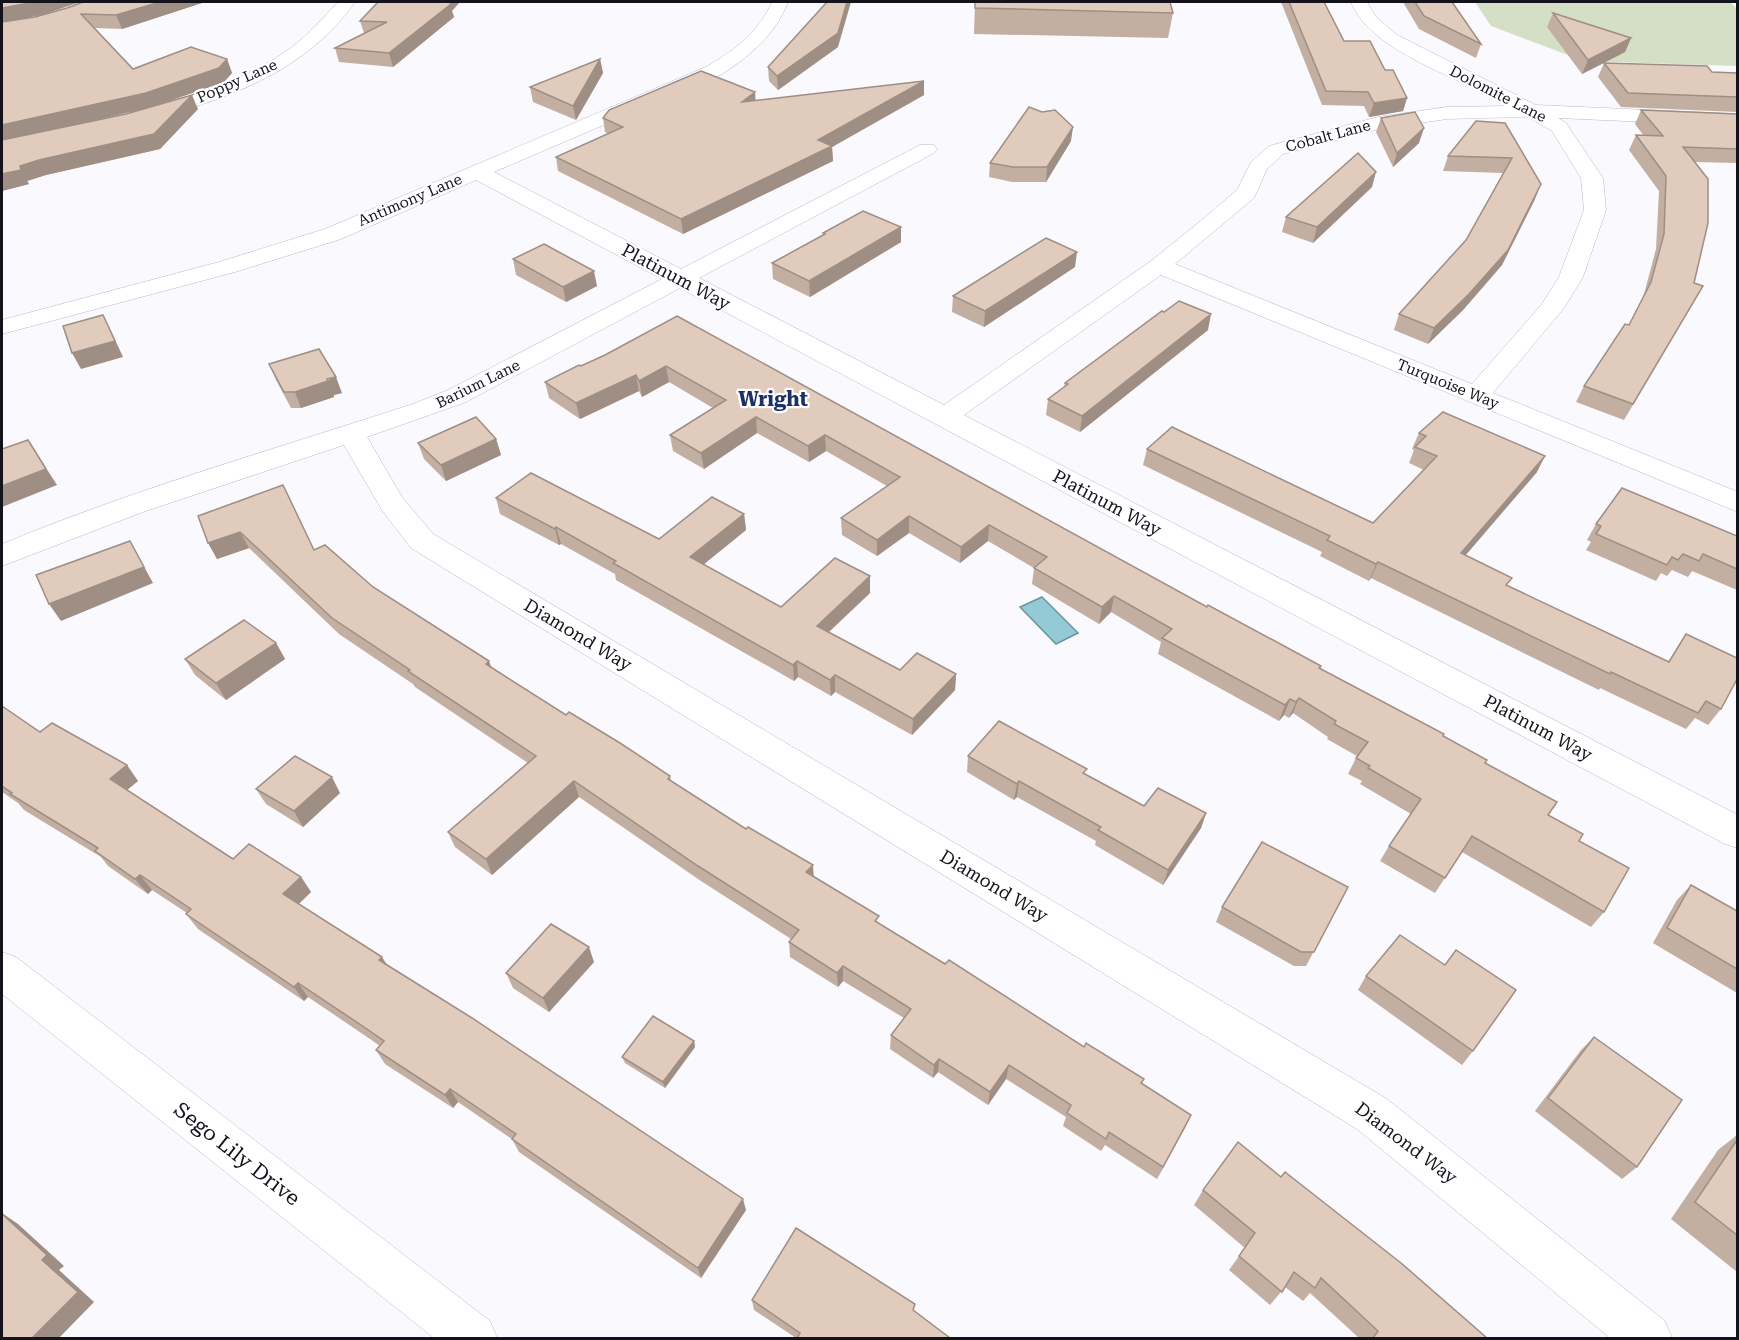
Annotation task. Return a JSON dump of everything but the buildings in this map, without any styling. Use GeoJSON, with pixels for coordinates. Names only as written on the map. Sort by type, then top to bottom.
{"type":"FeatureCollection","features":[{"type":"Feature","properties":{"kind":"street","name":"Poppy Lane"},"geometry":{"type":"LineString","coordinates":[[137,117],[216,93],[259,74],[298,50],[347,2]]}},
{"type":"Feature","properties":{"kind":"street","name":"Antimony Lane"},"geometry":{"type":"LineString","coordinates":[[2,327],[333,234],[715,70],[738,56],[756,41],[768,27],[780,2]]}},
{"type":"Feature","properties":{"kind":"street","name":"Dolomite Lane"},"geometry":{"type":"LineString","coordinates":[[1359,2],[1370,20],[1392,39],[1533,111],[1559,127],[1592,178],[1595,210],[1571,277],[1552,308],[1476,396]]}},
{"type":"Feature","properties":{"kind":"street","name":"Cobalt Lane"},"geometry":{"type":"LineString","coordinates":[[944,417],[1159,266],[1234,205],[1246,193],[1258,166],[1276,150],[1378,123],[1411,117],[1489,110],[1737,120]]}},
{"type":"Feature","properties":{"kind":"street","name":"Barium Lane"},"geometry":{"type":"LineString","coordinates":[[2,556],[68,528],[352,434],[457,396],[927,148]]}},
{"type":"Feature","properties":{"kind":"street","name":"Platinum Way"},"geometry":{"type":"LineString","coordinates":[[477,172],[1737,833]]}},
{"type":"Feature","properties":{"kind":"street","name":"Turquoise Way"},"geometry":{"type":"LineString","coordinates":[[1159,266],[1737,502]]}},
{"type":"Feature","properties":{"kind":"street","name":"Diamond Way"},"geometry":{"type":"LineString","coordinates":[[352,434],[383,493],[400,517],[422,541],[1372,1114],[1648,1338]]}},
{"type":"Feature","properties":{"kind":"street","name":"Sego Lily Drive"},"geometry":{"type":"LineString","coordinates":[[2,970],[473,1338]]}},
{"type":"Feature","properties":{"kind":"green space"},"geometry":{"type":"Polygon","coordinates":[[[1475,2],[1730,2],[1737,9],[1737,66],[1584,61],[1491,26],[1475,2]]]}},
{"type":"Feature","properties":{"kind":"water"},"geometry":{"type":"Polygon","coordinates":[[[1042,597],[1078,633],[1056,644],[1020,607],[1042,597]]]}},
{"type":"Feature","properties":{"kind":"district","name":"Wright"},"geometry":{"type":"Point","coordinates":[773,399]}}]}
